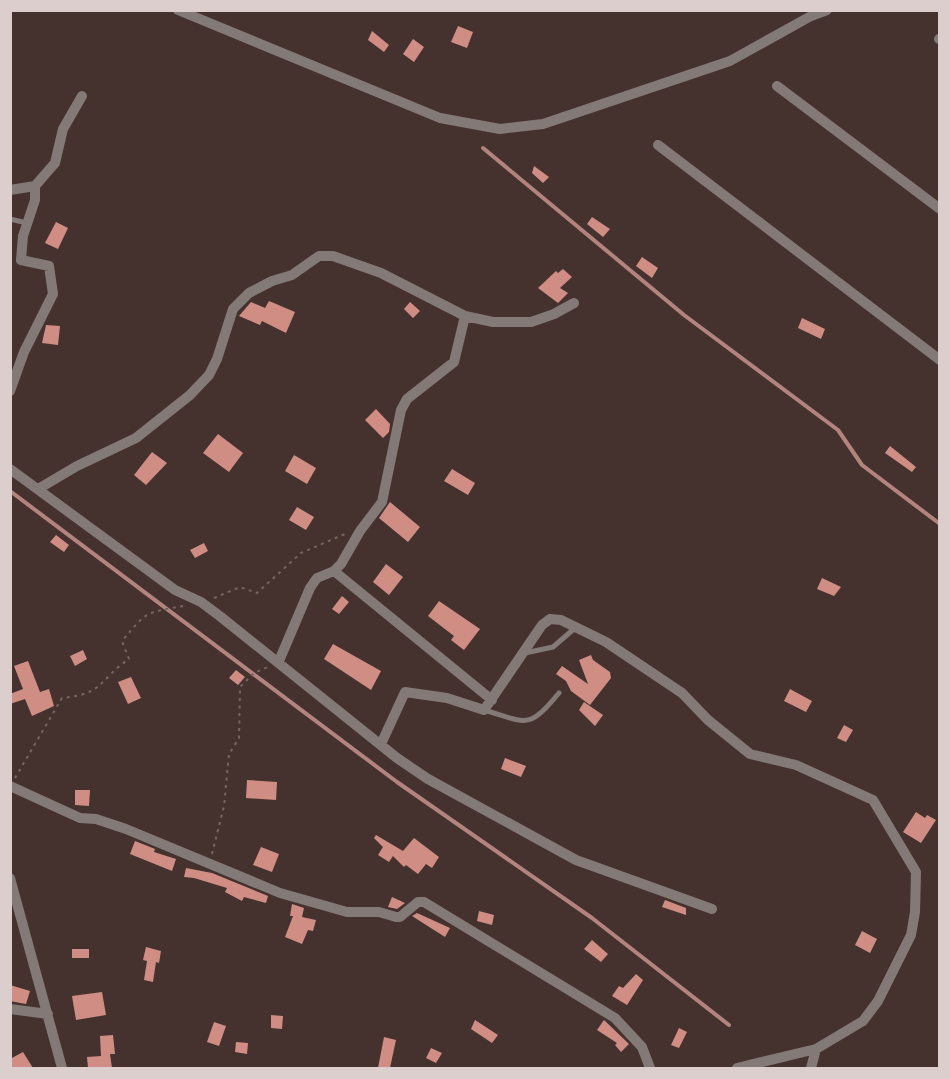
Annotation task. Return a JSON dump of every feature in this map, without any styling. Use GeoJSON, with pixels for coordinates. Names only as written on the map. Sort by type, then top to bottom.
{"type":"FeatureCollection","features":[{"type":"Feature","properties":{"kind":"street"},"geometry":{"type":"LineString","coordinates":[[178,10],[440,118],[500,129],[543,124],[730,61],[811,16],[827,10]]}},
{"type":"Feature","properties":{"kind":"street"},"geometry":{"type":"LineString","coordinates":[[777,86],[939,208]]}},
{"type":"Feature","properties":{"kind":"street"},"geometry":{"type":"LineString","coordinates":[[10,190],[35,186],[55,163],[63,129],[82,96]]}},
{"type":"Feature","properties":{"kind":"street"},"geometry":{"type":"LineString","coordinates":[[658,145],[939,360]]}},
{"type":"Feature","properties":{"kind":"street"},"geometry":{"type":"LineString","coordinates":[[10,391],[24,352],[53,294],[49,266],[21,260],[27,223],[35,200],[35,186]]}},
{"type":"Feature","properties":{"kind":"street"},"geometry":{"type":"LineString","coordinates":[[38,489],[77,466],[135,438],[190,396],[209,375],[218,358],[233,309],[249,293],[272,280],[292,275],[319,256],[333,256],[381,273],[465,316],[493,322],[520,324],[554,314],[574,303]]}},
{"type":"Feature","properties":{"kind":"street"},"geometry":{"type":"LineString","coordinates":[[279,661],[310,588],[317,578],[334,571],[341,564],[385,497],[401,410],[407,399],[454,362],[465,316]]}},
{"type":"Feature","properties":{"kind":"street"},"geometry":{"type":"LineString","coordinates":[[10,469],[175,590],[202,603],[279,661],[428,780],[576,860],[712,909]]}},
{"type":"Feature","properties":{"kind":"street"},"geometry":{"type":"LineString","coordinates":[[334,571],[492,700]]}},
{"type":"Feature","properties":{"kind":"street"},"geometry":{"type":"LineString","coordinates":[[381,744],[405,692],[447,698],[484,710],[542,625],[550,619],[561,620],[606,642],[682,693],[708,720],[750,754],[796,765],[873,800],[896,841],[911,859],[916,872],[915,912],[911,935],[878,1001],[863,1022],[816,1049],[737,1068]]}},
{"type":"Feature","properties":{"kind":"street"},"geometry":{"type":"LineString","coordinates":[[11,786],[80,818],[107,822],[280,893],[347,912],[379,912],[400,917],[418,902],[424,902],[615,1018],[642,1047],[650,1068]]}},
{"type":"Feature","properties":{"kind":"street"},"geometry":{"type":"LineString","coordinates":[[10,878],[62,1068]]}},
{"type":"Feature","properties":{"kind":"street"},"geometry":{"type":"LineString","coordinates":[[10,1009],[48,1014]]}},
{"type":"Feature","properties":{"kind":"street"},"geometry":{"type":"LineString","coordinates":[[811,1068],[816,1049]]}},
{"type":"Feature","properties":{"kind":"lane"},"geometry":{"type":"LineString","coordinates":[[10,219],[27,223]]}},
{"type":"Feature","properties":{"kind":"lane"},"geometry":{"type":"LineString","coordinates":[[525,653],[553,647],[576,628]]}},
{"type":"Feature","properties":{"kind":"lane"},"geometry":{"type":"LineString","coordinates":[[484,710],[525,722],[532,721],[559,693]]}},
{"type":"Feature","properties":{"kind":"path"},"geometry":{"type":"LineString","coordinates":[[11,786],[62,698],[82,696],[103,685],[119,666],[129,659],[122,641],[143,615],[156,609],[202,603],[240,586],[257,593],[301,553],[364,526]]}},
{"type":"Feature","properties":{"kind":"path"},"geometry":{"type":"LineString","coordinates":[[209,863],[224,806],[229,754],[239,738],[240,687],[254,673],[279,661]]}},
{"type":"Feature","properties":{"kind":"building"},"geometry":{"type":"Polygon","coordinates":[[[458,26],[473,32],[467,48],[451,42],[458,26]]]}},
{"type":"Feature","properties":{"kind":"building"},"geometry":{"type":"Polygon","coordinates":[[[372,31],[389,45],[384,52],[368,40],[372,31]]]}},
{"type":"Feature","properties":{"kind":"building"},"geometry":{"type":"Polygon","coordinates":[[[413,39],[424,47],[414,62],[403,54],[413,39]]]}},
{"type":"Feature","properties":{"kind":"building"},"geometry":{"type":"Polygon","coordinates":[[[534,166],[549,177],[543,183],[532,173],[534,166]]]}},
{"type":"Feature","properties":{"kind":"building"},"geometry":{"type":"Polygon","coordinates":[[[592,217],[610,229],[603,237],[587,224],[592,217]]]}},
{"type":"Feature","properties":{"kind":"building"},"geometry":{"type":"Polygon","coordinates":[[[56,222],[68,228],[58,249],[45,243],[56,222]]]}},
{"type":"Feature","properties":{"kind":"building"},"geometry":{"type":"Polygon","coordinates":[[[642,257],[658,268],[652,278],[636,266],[642,257]]]}},
{"type":"Feature","properties":{"kind":"building"},"geometry":{"type":"Polygon","coordinates":[[[563,269],[572,277],[560,288],[568,293],[558,303],[538,288],[556,271],[558,273],[563,269]]]}},
{"type":"Feature","properties":{"kind":"building"},"geometry":{"type":"Polygon","coordinates":[[[269,301],[295,312],[286,333],[262,321],[260,325],[239,316],[251,302],[265,308],[269,301]]]}},
{"type":"Feature","properties":{"kind":"building"},"geometry":{"type":"Polygon","coordinates":[[[410,302],[420,311],[413,318],[404,309],[410,302]]]}},
{"type":"Feature","properties":{"kind":"building"},"geometry":{"type":"Polygon","coordinates":[[[802,318],[825,329],[821,339],[798,328],[802,318]]]}},
{"type":"Feature","properties":{"kind":"building"},"geometry":{"type":"Polygon","coordinates":[[[46,325],[60,326],[58,345],[42,343],[46,325]]]}},
{"type":"Feature","properties":{"kind":"building"},"geometry":{"type":"Polygon","coordinates":[[[376,409],[390,424],[389,432],[383,438],[365,420],[376,409]]]}},
{"type":"Feature","properties":{"kind":"building"},"geometry":{"type":"Polygon","coordinates":[[[218,434],[243,453],[229,472],[203,453],[218,434]]]}},
{"type":"Feature","properties":{"kind":"building"},"geometry":{"type":"Polygon","coordinates":[[[890,446],[916,467],[912,472],[885,453],[890,446]]]}},
{"type":"Feature","properties":{"kind":"building"},"geometry":{"type":"Polygon","coordinates":[[[152,452],[167,463],[146,485],[134,475],[152,452]]]}},
{"type":"Feature","properties":{"kind":"building"},"geometry":{"type":"Polygon","coordinates":[[[294,455],[316,468],[307,484],[285,471],[294,455]]]}},
{"type":"Feature","properties":{"kind":"building"},"geometry":{"type":"Polygon","coordinates":[[[452,469],[475,483],[468,495],[444,481],[452,469]]]}},
{"type":"Feature","properties":{"kind":"building"},"geometry":{"type":"Polygon","coordinates":[[[390,502],[420,527],[408,542],[379,518],[390,502]]]}},
{"type":"Feature","properties":{"kind":"building"},"geometry":{"type":"Polygon","coordinates":[[[297,507],[314,517],[306,530],[289,520],[297,507]]]}},
{"type":"Feature","properties":{"kind":"building"},"geometry":{"type":"Polygon","coordinates":[[[56,535],[69,545],[64,552],[50,542],[56,535]]]}},
{"type":"Feature","properties":{"kind":"building"},"geometry":{"type":"Polygon","coordinates":[[[204,543],[208,551],[195,558],[190,550],[204,543]]]}},
{"type":"Feature","properties":{"kind":"building"},"geometry":{"type":"Polygon","coordinates":[[[386,564],[403,577],[389,595],[373,582],[386,564]]]}},
{"type":"Feature","properties":{"kind":"building"},"geometry":{"type":"Polygon","coordinates":[[[822,578],[841,587],[834,596],[817,589],[822,578]]]}},
{"type":"Feature","properties":{"kind":"building"},"geometry":{"type":"Polygon","coordinates":[[[342,596],[349,602],[339,614],[332,609],[342,596]]]}},
{"type":"Feature","properties":{"kind":"building"},"geometry":{"type":"Polygon","coordinates":[[[439,601],[480,629],[464,650],[451,640],[454,636],[428,616],[439,601]]]}},
{"type":"Feature","properties":{"kind":"building"},"geometry":{"type":"Polygon","coordinates":[[[333,644],[381,671],[371,690],[324,659],[333,644]]]}},
{"type":"Feature","properties":{"kind":"building"},"geometry":{"type":"Polygon","coordinates":[[[83,650],[87,659],[75,666],[70,656],[83,650]]]}},
{"type":"Feature","properties":{"kind":"building"},"geometry":{"type":"Polygon","coordinates":[[[591,655],[593,660],[610,672],[611,678],[590,705],[571,691],[566,681],[556,674],[562,666],[588,684],[579,660],[591,655]]]}},
{"type":"Feature","properties":{"kind":"building"},"geometry":{"type":"Polygon","coordinates":[[[28,661],[40,692],[49,689],[54,706],[32,716],[25,699],[10,704],[10,694],[23,689],[14,666],[28,661]]]}},
{"type":"Feature","properties":{"kind":"building"},"geometry":{"type":"Polygon","coordinates":[[[236,670],[245,677],[238,685],[229,678],[236,670]]]}},
{"type":"Feature","properties":{"kind":"building"},"geometry":{"type":"Polygon","coordinates":[[[131,677],[141,698],[128,704],[118,682],[131,677]]]}},
{"type":"Feature","properties":{"kind":"building"},"geometry":{"type":"Polygon","coordinates":[[[790,689],[812,701],[806,712],[784,701],[790,689]]]}},
{"type":"Feature","properties":{"kind":"building"},"geometry":{"type":"Polygon","coordinates":[[[584,702],[603,715],[595,726],[579,710],[584,702]]]}},
{"type":"Feature","properties":{"kind":"building"},"geometry":{"type":"Polygon","coordinates":[[[844,725],[853,730],[846,742],[837,738],[844,725]]]}},
{"type":"Feature","properties":{"kind":"building"},"geometry":{"type":"Polygon","coordinates":[[[505,758],[526,766],[521,777],[501,769],[505,758]]]}},
{"type":"Feature","properties":{"kind":"building"},"geometry":{"type":"Polygon","coordinates":[[[247,780],[277,782],[276,800],[246,798],[247,780]]]}},
{"type":"Feature","properties":{"kind":"building"},"geometry":{"type":"Polygon","coordinates":[[[75,790],[90,790],[89,806],[75,805],[75,790]]]}},
{"type":"Feature","properties":{"kind":"building"},"geometry":{"type":"Polygon","coordinates":[[[916,812],[925,818],[927,815],[936,820],[921,843],[903,832],[916,812]]]}},
{"type":"Feature","properties":{"kind":"building"},"geometry":{"type":"Polygon","coordinates":[[[376,835],[403,851],[414,838],[439,857],[432,868],[426,864],[418,874],[406,865],[404,867],[393,856],[389,862],[378,855],[383,847],[374,838],[376,835]]]}},
{"type":"Feature","properties":{"kind":"building"},"geometry":{"type":"Polygon","coordinates":[[[135,841],[155,849],[154,852],[176,859],[172,871],[130,854],[135,841]]]}},
{"type":"Feature","properties":{"kind":"building"},"geometry":{"type":"Polygon","coordinates":[[[261,847],[279,854],[272,872],[253,865],[261,847]]]}},
{"type":"Feature","properties":{"kind":"building"},"geometry":{"type":"Polygon","coordinates":[[[186,868],[212,873],[268,896],[266,903],[244,897],[242,901],[225,892],[227,888],[184,877],[186,868]]]}},
{"type":"Feature","properties":{"kind":"building"},"geometry":{"type":"Polygon","coordinates":[[[392,897],[405,903],[397,909],[388,907],[392,897]]]}},
{"type":"Feature","properties":{"kind":"building"},"geometry":{"type":"Polygon","coordinates":[[[665,900],[686,908],[686,915],[662,907],[665,900]]]}},
{"type":"Feature","properties":{"kind":"building"},"geometry":{"type":"Polygon","coordinates":[[[292,904],[304,908],[302,917],[316,920],[313,931],[308,930],[302,944],[285,937],[293,916],[290,916],[292,904]]]}},
{"type":"Feature","properties":{"kind":"building"},"geometry":{"type":"Polygon","coordinates":[[[479,911],[494,915],[492,925],[477,921],[479,911]]]}},
{"type":"Feature","properties":{"kind":"building"},"geometry":{"type":"Polygon","coordinates":[[[417,913],[450,928],[445,937],[412,916],[417,913]]]}},
{"type":"Feature","properties":{"kind":"building"},"geometry":{"type":"Polygon","coordinates":[[[862,931],[877,939],[870,953],[855,945],[862,931]]]}},
{"type":"Feature","properties":{"kind":"building"},"geometry":{"type":"Polygon","coordinates":[[[592,940],[608,954],[601,962],[584,949],[592,940]]]}},
{"type":"Feature","properties":{"kind":"building"},"geometry":{"type":"Polygon","coordinates":[[[146,947],[161,951],[159,963],[156,962],[153,982],[144,980],[147,961],[143,960],[146,947]]]}},
{"type":"Feature","properties":{"kind":"building"},"geometry":{"type":"Polygon","coordinates":[[[72,949],[89,949],[89,958],[72,958],[72,949]]]}},
{"type":"Feature","properties":{"kind":"building"},"geometry":{"type":"Polygon","coordinates":[[[636,974],[643,980],[627,1005],[612,996],[619,986],[623,988],[636,974]]]}},
{"type":"Feature","properties":{"kind":"building"},"geometry":{"type":"Polygon","coordinates":[[[10,985],[30,991],[26,1004],[10,1001],[10,985]]]}},
{"type":"Feature","properties":{"kind":"building"},"geometry":{"type":"Polygon","coordinates":[[[102,992],[106,1015],[76,1020],[72,996],[102,992]]]}},
{"type":"Feature","properties":{"kind":"building"},"geometry":{"type":"Polygon","coordinates":[[[271,1015],[283,1016],[282,1029],[271,1028],[271,1015]]]}},
{"type":"Feature","properties":{"kind":"building"},"geometry":{"type":"Polygon","coordinates":[[[475,1020],[498,1035],[492,1043],[471,1029],[475,1020]]]}},
{"type":"Feature","properties":{"kind":"building"},"geometry":{"type":"Polygon","coordinates":[[[604,1020],[629,1044],[621,1052],[615,1045],[617,1043],[597,1030],[604,1020]]]}},
{"type":"Feature","properties":{"kind":"building"},"geometry":{"type":"Polygon","coordinates":[[[214,1022],[226,1026],[219,1046],[207,1042],[214,1022]]]}},
{"type":"Feature","properties":{"kind":"building"},"geometry":{"type":"Polygon","coordinates":[[[679,1028],[687,1032],[679,1048],[671,1045],[679,1028]]]}},
{"type":"Feature","properties":{"kind":"building"},"geometry":{"type":"Polygon","coordinates":[[[113,1035],[115,1054],[110,1054],[112,1068],[88,1068],[87,1057],[101,1056],[100,1036],[113,1035]]]}},
{"type":"Feature","properties":{"kind":"building"},"geometry":{"type":"Polygon","coordinates":[[[384,1037],[396,1040],[390,1068],[378,1068],[384,1037]]]}},
{"type":"Feature","properties":{"kind":"building"},"geometry":{"type":"Polygon","coordinates":[[[236,1042],[248,1043],[247,1054],[235,1052],[236,1042]]]}},
{"type":"Feature","properties":{"kind":"building"},"geometry":{"type":"Polygon","coordinates":[[[431,1048],[442,1053],[436,1063],[426,1058],[431,1048]]]}},
{"type":"Feature","properties":{"kind":"building"},"geometry":{"type":"Polygon","coordinates":[[[23,1052],[33,1068],[10,1068],[10,1059],[23,1052]]]}},
{"type":"Feature","properties":{"kind":"waterway"},"geometry":{"type":"LineString","coordinates":[[483,148],[684,315],[838,430],[862,465],[940,524]]}},
{"type":"Feature","properties":{"kind":"waterway"},"geometry":{"type":"LineString","coordinates":[[10,491],[397,782],[592,918],[729,1025]]}}]}
